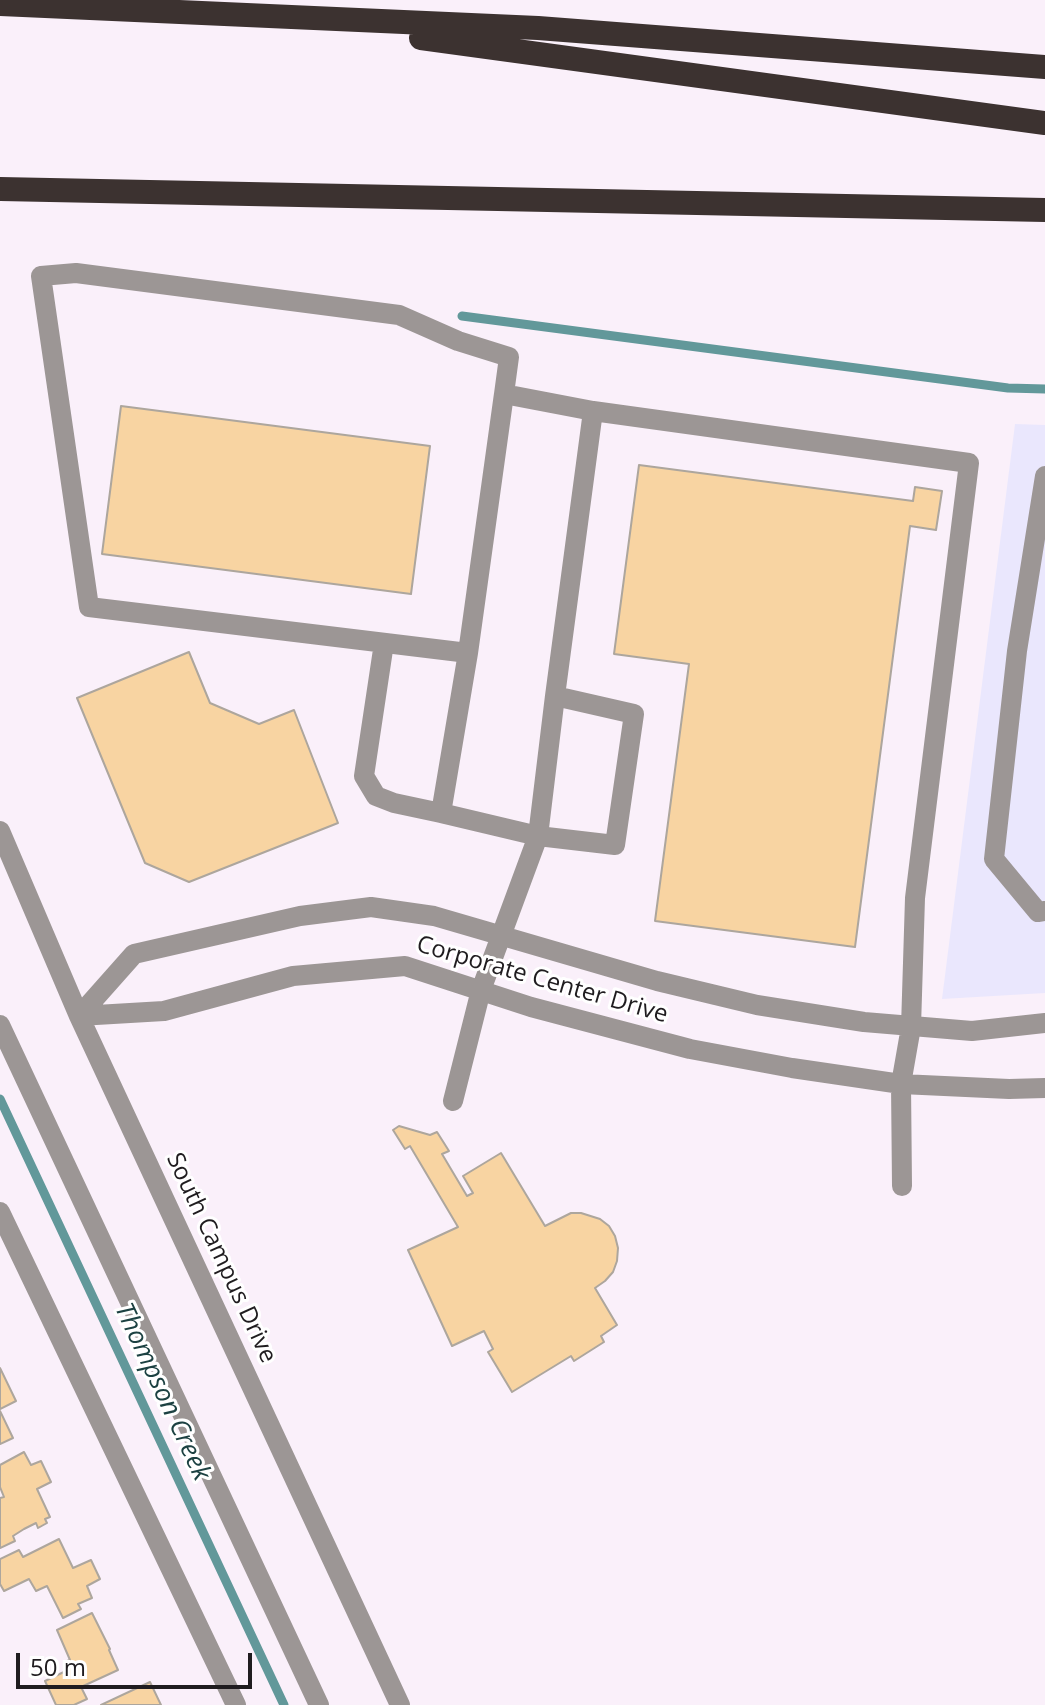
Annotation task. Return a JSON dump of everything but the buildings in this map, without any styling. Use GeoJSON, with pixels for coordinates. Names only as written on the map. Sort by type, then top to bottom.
{"type":"FeatureCollection","features":[{"type":"Feature","properties":{"kind":"highway"},"geometry":{"type":"LineString","coordinates":[[0,4],[538,28],[1045,67]]}},
{"type":"Feature","properties":{"kind":"highway"},"geometry":{"type":"LineString","coordinates":[[252,16],[1045,123]]}},
{"type":"Feature","properties":{"kind":"highway"},"geometry":{"type":"LineString","coordinates":[[0,189],[1045,210]]}},
{"type":"Feature","properties":{"kind":"street"},"geometry":{"type":"LineString","coordinates":[[441,813],[468,653],[509,357],[458,341],[399,315],[76,273],[41,276],[89,607],[468,653]]}},
{"type":"Feature","properties":{"kind":"street"},"geometry":{"type":"LineString","coordinates":[[504,394],[593,411],[969,463],[915,898],[911,1027],[901,1084],[902,1186]]}},
{"type":"Feature","properties":{"kind":"street"},"geometry":{"type":"LineString","coordinates":[[453,1101],[481,990],[538,836],[593,411]]}},
{"type":"Feature","properties":{"kind":"street"},"geometry":{"type":"LineString","coordinates":[[1045,476],[1017,651],[994,859],[1038,912],[1045,911]]}},
{"type":"Feature","properties":{"kind":"street"},"geometry":{"type":"LineString","coordinates":[[384,643],[364,776],[376,796],[394,803],[538,836],[615,845],[634,714],[555,696]]}},
{"type":"Feature","properties":{"kind":"street","name":"South Campus Drive"},"geometry":{"type":"LineString","coordinates":[[0,831],[79,1016],[400,1705]]}},
{"type":"Feature","properties":{"kind":"street","name":"Corporate Center Drive"},"geometry":{"type":"LineString","coordinates":[[79,1016],[134,954],[300,916],[371,907],[434,916],[657,981],[757,1005],[864,1022],[972,1031],[1045,1023]]}},
{"type":"Feature","properties":{"kind":"street","name":"Corporate Center Drive"},"geometry":{"type":"LineString","coordinates":[[79,1016],[164,1011],[293,976],[405,966],[531,1007],[690,1049],[901,1084],[1045,1088]]}},
{"type":"Feature","properties":{"kind":"street"},"geometry":{"type":"LineString","coordinates":[[0,1025],[319,1705]]}},
{"type":"Feature","properties":{"kind":"street"},"geometry":{"type":"LineString","coordinates":[[0,1212],[236,1705]]}},
{"type":"Feature","properties":{"kind":"shaded area"},"geometry":{"type":"Polygon","coordinates":[[[1015,424],[1045,425],[1045,993],[942,999],[1015,424]]]}},
{"type":"Feature","properties":{"kind":"waterway"},"geometry":{"type":"LineString","coordinates":[[462,316],[1008,388],[1045,389]]}},
{"type":"Feature","properties":{"kind":"waterway","name":"Thompson Creek"},"geometry":{"type":"LineString","coordinates":[[0,1099],[284,1705]]}}]}
